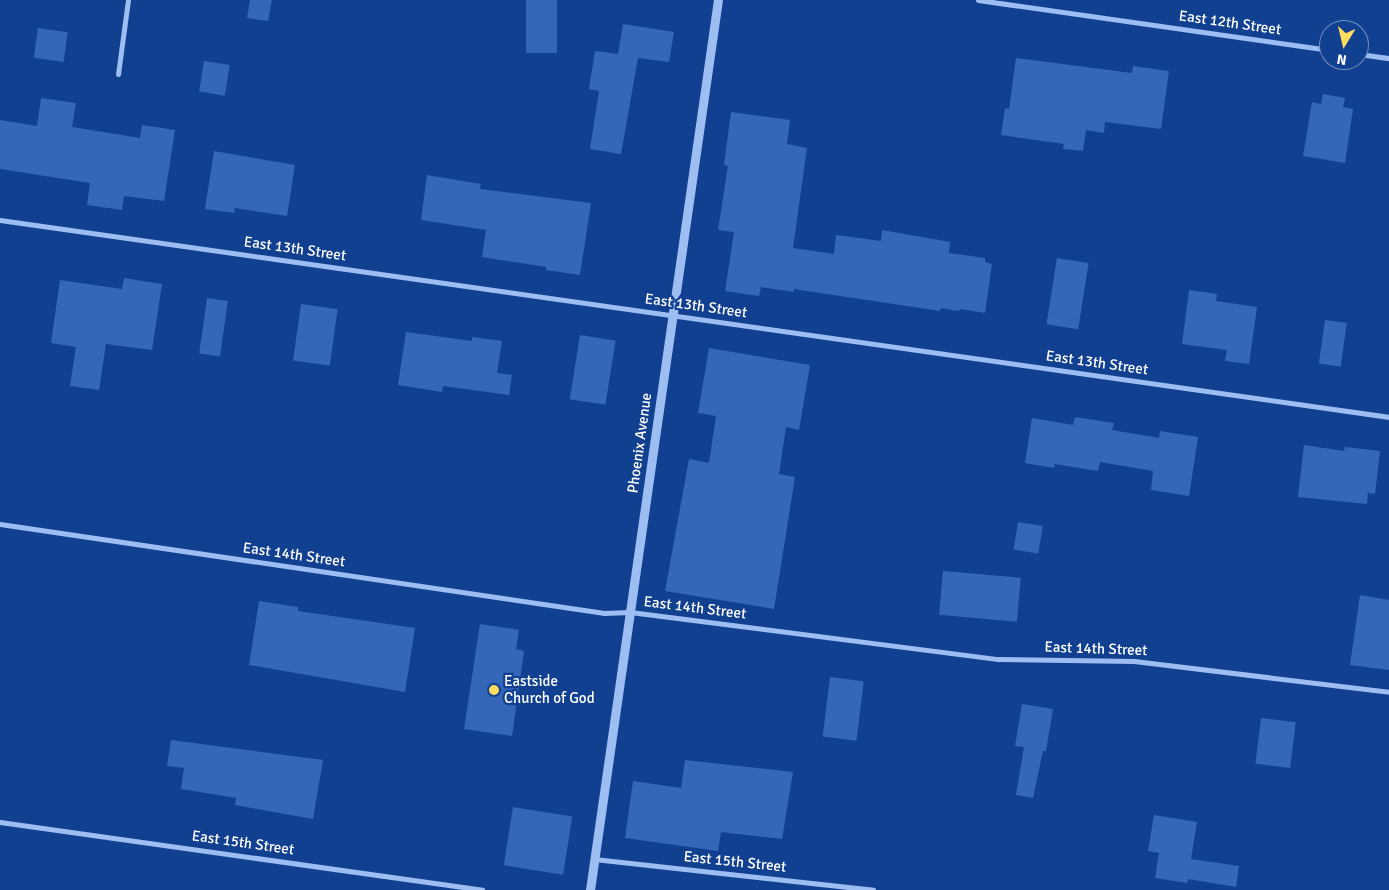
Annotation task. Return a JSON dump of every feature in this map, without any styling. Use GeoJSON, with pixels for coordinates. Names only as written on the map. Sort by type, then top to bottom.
{"type":"FeatureCollection","features":[{"type":"Feature","properties":{"kind":"street"},"geometry":{"type":"LineString","coordinates":[[118,74],[128,0]]}},
{"type":"Feature","properties":{"kind":"street","name":"Phoenix Avenue"},"geometry":{"type":"LineString","coordinates":[[590,890],[718,0]]}},
{"type":"Feature","properties":{"kind":"street","name":"East 12th Street"},"geometry":{"type":"LineString","coordinates":[[978,0],[1319,49]]}},
{"type":"Feature","properties":{"kind":"street"},"geometry":{"type":"LineString","coordinates":[[1369,55],[1389,58]]}},
{"type":"Feature","properties":{"kind":"street","name":"East 13th Street"},"geometry":{"type":"LineString","coordinates":[[0,220],[1389,417]]}},
{"type":"Feature","properties":{"kind":"street","name":"East 14th Street"},"geometry":{"type":"LineString","coordinates":[[0,524],[604,613],[630,612],[998,659],[1134,661],[1389,692]]}},
{"type":"Feature","properties":{"kind":"street","name":"East 15th Street"},"geometry":{"type":"LineString","coordinates":[[0,822],[482,890]]}},
{"type":"Feature","properties":{"kind":"street","name":"East 15th Street"},"geometry":{"type":"LineString","coordinates":[[594,859],[873,890]]}},
{"type":"Feature","properties":{"kind":"building"},"geometry":{"type":"Polygon","coordinates":[[[250,0],[272,0],[268,21],[247,18],[250,0]]]}},
{"type":"Feature","properties":{"kind":"building"},"geometry":{"type":"Polygon","coordinates":[[[526,0],[557,0],[557,53],[526,53],[526,0]]]}},
{"type":"Feature","properties":{"kind":"building"},"geometry":{"type":"Polygon","coordinates":[[[623,24],[674,32],[669,62],[638,58],[621,154],[590,149],[599,91],[589,89],[595,51],[618,54],[623,24]]]}},
{"type":"Feature","properties":{"kind":"building"},"geometry":{"type":"Polygon","coordinates":[[[38,28],[68,32],[64,62],[34,58],[38,28]]]}},
{"type":"Feature","properties":{"kind":"building"},"geometry":{"type":"Polygon","coordinates":[[[1016,58],[1132,73],[1133,66],[1169,71],[1161,129],[1105,122],[1104,133],[1086,130],[1083,151],[1063,149],[1064,144],[1001,135],[1005,108],[1009,109],[1016,58]]]}},
{"type":"Feature","properties":{"kind":"building"},"geometry":{"type":"Polygon","coordinates":[[[204,61],[230,65],[225,96],[199,92],[204,61]]]}},
{"type":"Feature","properties":{"kind":"building"},"geometry":{"type":"Polygon","coordinates":[[[1323,94],[1345,98],[1343,107],[1353,109],[1345,163],[1303,156],[1312,102],[1321,104],[1323,94]]]}},
{"type":"Feature","properties":{"kind":"building"},"geometry":{"type":"Polygon","coordinates":[[[41,98],[76,103],[72,127],[140,138],[142,125],[175,130],[164,201],[124,196],[122,210],[87,205],[90,183],[0,169],[0,120],[37,126],[41,98]]]}},
{"type":"Feature","properties":{"kind":"building"},"geometry":{"type":"Polygon","coordinates":[[[731,112],[790,120],[787,144],[807,148],[793,248],[834,254],[836,235],[881,241],[882,230],[950,242],[949,253],[985,258],[985,262],[992,264],[985,313],[941,308],[940,311],[794,289],[794,292],[761,287],[759,296],[725,291],[734,232],[718,230],[728,166],[724,165],[731,112]]]}},
{"type":"Feature","properties":{"kind":"building"},"geometry":{"type":"Polygon","coordinates":[[[214,151],[295,165],[287,216],[235,208],[234,213],[205,209],[214,151]]]}},
{"type":"Feature","properties":{"kind":"building"},"geometry":{"type":"Polygon","coordinates":[[[427,175],[481,184],[480,189],[591,203],[580,275],[546,270],[546,267],[482,257],[486,230],[421,220],[427,175]]]}},
{"type":"Feature","properties":{"kind":"building"},"geometry":{"type":"Polygon","coordinates":[[[1057,258],[1089,263],[1078,329],[1047,324],[1057,258]]]}},
{"type":"Feature","properties":{"kind":"building"},"geometry":{"type":"Polygon","coordinates":[[[124,278],[162,284],[152,350],[106,344],[99,390],[70,386],[76,347],[51,343],[60,280],[122,289],[124,278]]]}},
{"type":"Feature","properties":{"kind":"building"},"geometry":{"type":"Polygon","coordinates":[[[1189,290],[1217,294],[1216,301],[1257,307],[1249,364],[1225,361],[1227,350],[1182,344],[1189,290]]]}},
{"type":"Feature","properties":{"kind":"building"},"geometry":{"type":"Polygon","coordinates":[[[207,298],[228,301],[220,356],[199,353],[207,298]]]}},
{"type":"Feature","properties":{"kind":"building"},"geometry":{"type":"Polygon","coordinates":[[[301,304],[338,309],[330,366],[293,360],[301,304]]]}},
{"type":"Feature","properties":{"kind":"building"},"geometry":{"type":"Polygon","coordinates":[[[1325,320],[1347,323],[1341,367],[1319,364],[1325,320]]]}},
{"type":"Feature","properties":{"kind":"building"},"geometry":{"type":"Polygon","coordinates":[[[406,332],[472,341],[472,337],[502,341],[497,373],[512,375],[509,395],[443,386],[442,392],[398,385],[406,332]]]}},
{"type":"Feature","properties":{"kind":"building"},"geometry":{"type":"Polygon","coordinates":[[[580,335],[616,341],[605,405],[570,399],[580,335]]]}},
{"type":"Feature","properties":{"kind":"building"},"geometry":{"type":"Polygon","coordinates":[[[709,348],[810,365],[799,430],[786,427],[779,474],[795,477],[774,609],[665,591],[689,459],[709,463],[716,416],[698,413],[709,348]]]}},
{"type":"Feature","properties":{"kind":"building"},"geometry":{"type":"Polygon","coordinates":[[[1075,417],[1114,423],[1112,430],[1159,438],[1160,431],[1198,437],[1189,496],[1151,490],[1153,471],[1100,462],[1098,471],[1055,464],[1054,468],[1025,463],[1032,418],[1073,425],[1075,417]]]}},
{"type":"Feature","properties":{"kind":"building"},"geometry":{"type":"Polygon","coordinates":[[[1304,445],[1344,451],[1345,447],[1380,451],[1375,494],[1368,493],[1367,504],[1298,497],[1304,445]]]}},
{"type":"Feature","properties":{"kind":"building"},"geometry":{"type":"Polygon","coordinates":[[[1018,522],[1043,526],[1038,554],[1014,550],[1018,522]]]}},
{"type":"Feature","properties":{"kind":"building"},"geometry":{"type":"Polygon","coordinates":[[[943,571],[1021,578],[1017,622],[939,615],[943,571]]]}},
{"type":"Feature","properties":{"kind":"building"},"geometry":{"type":"Polygon","coordinates":[[[1360,595],[1389,600],[1389,670],[1350,665],[1360,595]]]}},
{"type":"Feature","properties":{"kind":"building"},"geometry":{"type":"Polygon","coordinates":[[[259,601],[298,607],[298,611],[415,628],[405,692],[249,665],[259,601]]]}},
{"type":"Feature","properties":{"kind":"building","name":"Eastside Church of God"},"geometry":{"type":"Polygon","coordinates":[[[480,624],[519,630],[516,649],[524,651],[512,736],[464,729],[480,624]]]}},
{"type":"Feature","properties":{"kind":"building"},"geometry":{"type":"Polygon","coordinates":[[[830,677],[864,681],[856,741],[823,737],[830,677]]]}},
{"type":"Feature","properties":{"kind":"building"},"geometry":{"type":"Polygon","coordinates":[[[1022,704],[1053,709],[1046,751],[1043,751],[1033,798],[1016,795],[1024,747],[1015,746],[1022,704]]]}},
{"type":"Feature","properties":{"kind":"building"},"geometry":{"type":"Polygon","coordinates":[[[1261,718],[1296,722],[1290,768],[1255,764],[1261,718]]]}},
{"type":"Feature","properties":{"kind":"building"},"geometry":{"type":"Polygon","coordinates":[[[171,740],[323,760],[313,819],[235,805],[236,798],[181,789],[184,768],[167,766],[171,740]]]}},
{"type":"Feature","properties":{"kind":"building"},"geometry":{"type":"Polygon","coordinates":[[[685,760],[793,772],[782,839],[721,832],[718,851],[625,838],[633,781],[681,788],[685,760]]]}},
{"type":"Feature","properties":{"kind":"building"},"geometry":{"type":"Polygon","coordinates":[[[513,807],[572,816],[563,875],[504,865],[513,807]]]}},
{"type":"Feature","properties":{"kind":"building"},"geometry":{"type":"Polygon","coordinates":[[[1154,815],[1197,822],[1191,859],[1239,866],[1236,887],[1188,879],[1187,883],[1155,878],[1159,853],[1148,851],[1154,815]]]}},
{"type":"Feature","properties":{"kind":"place","name":"Eastside Church of God"},"geometry":{"type":"Point","coordinates":[494,690]}}]}
